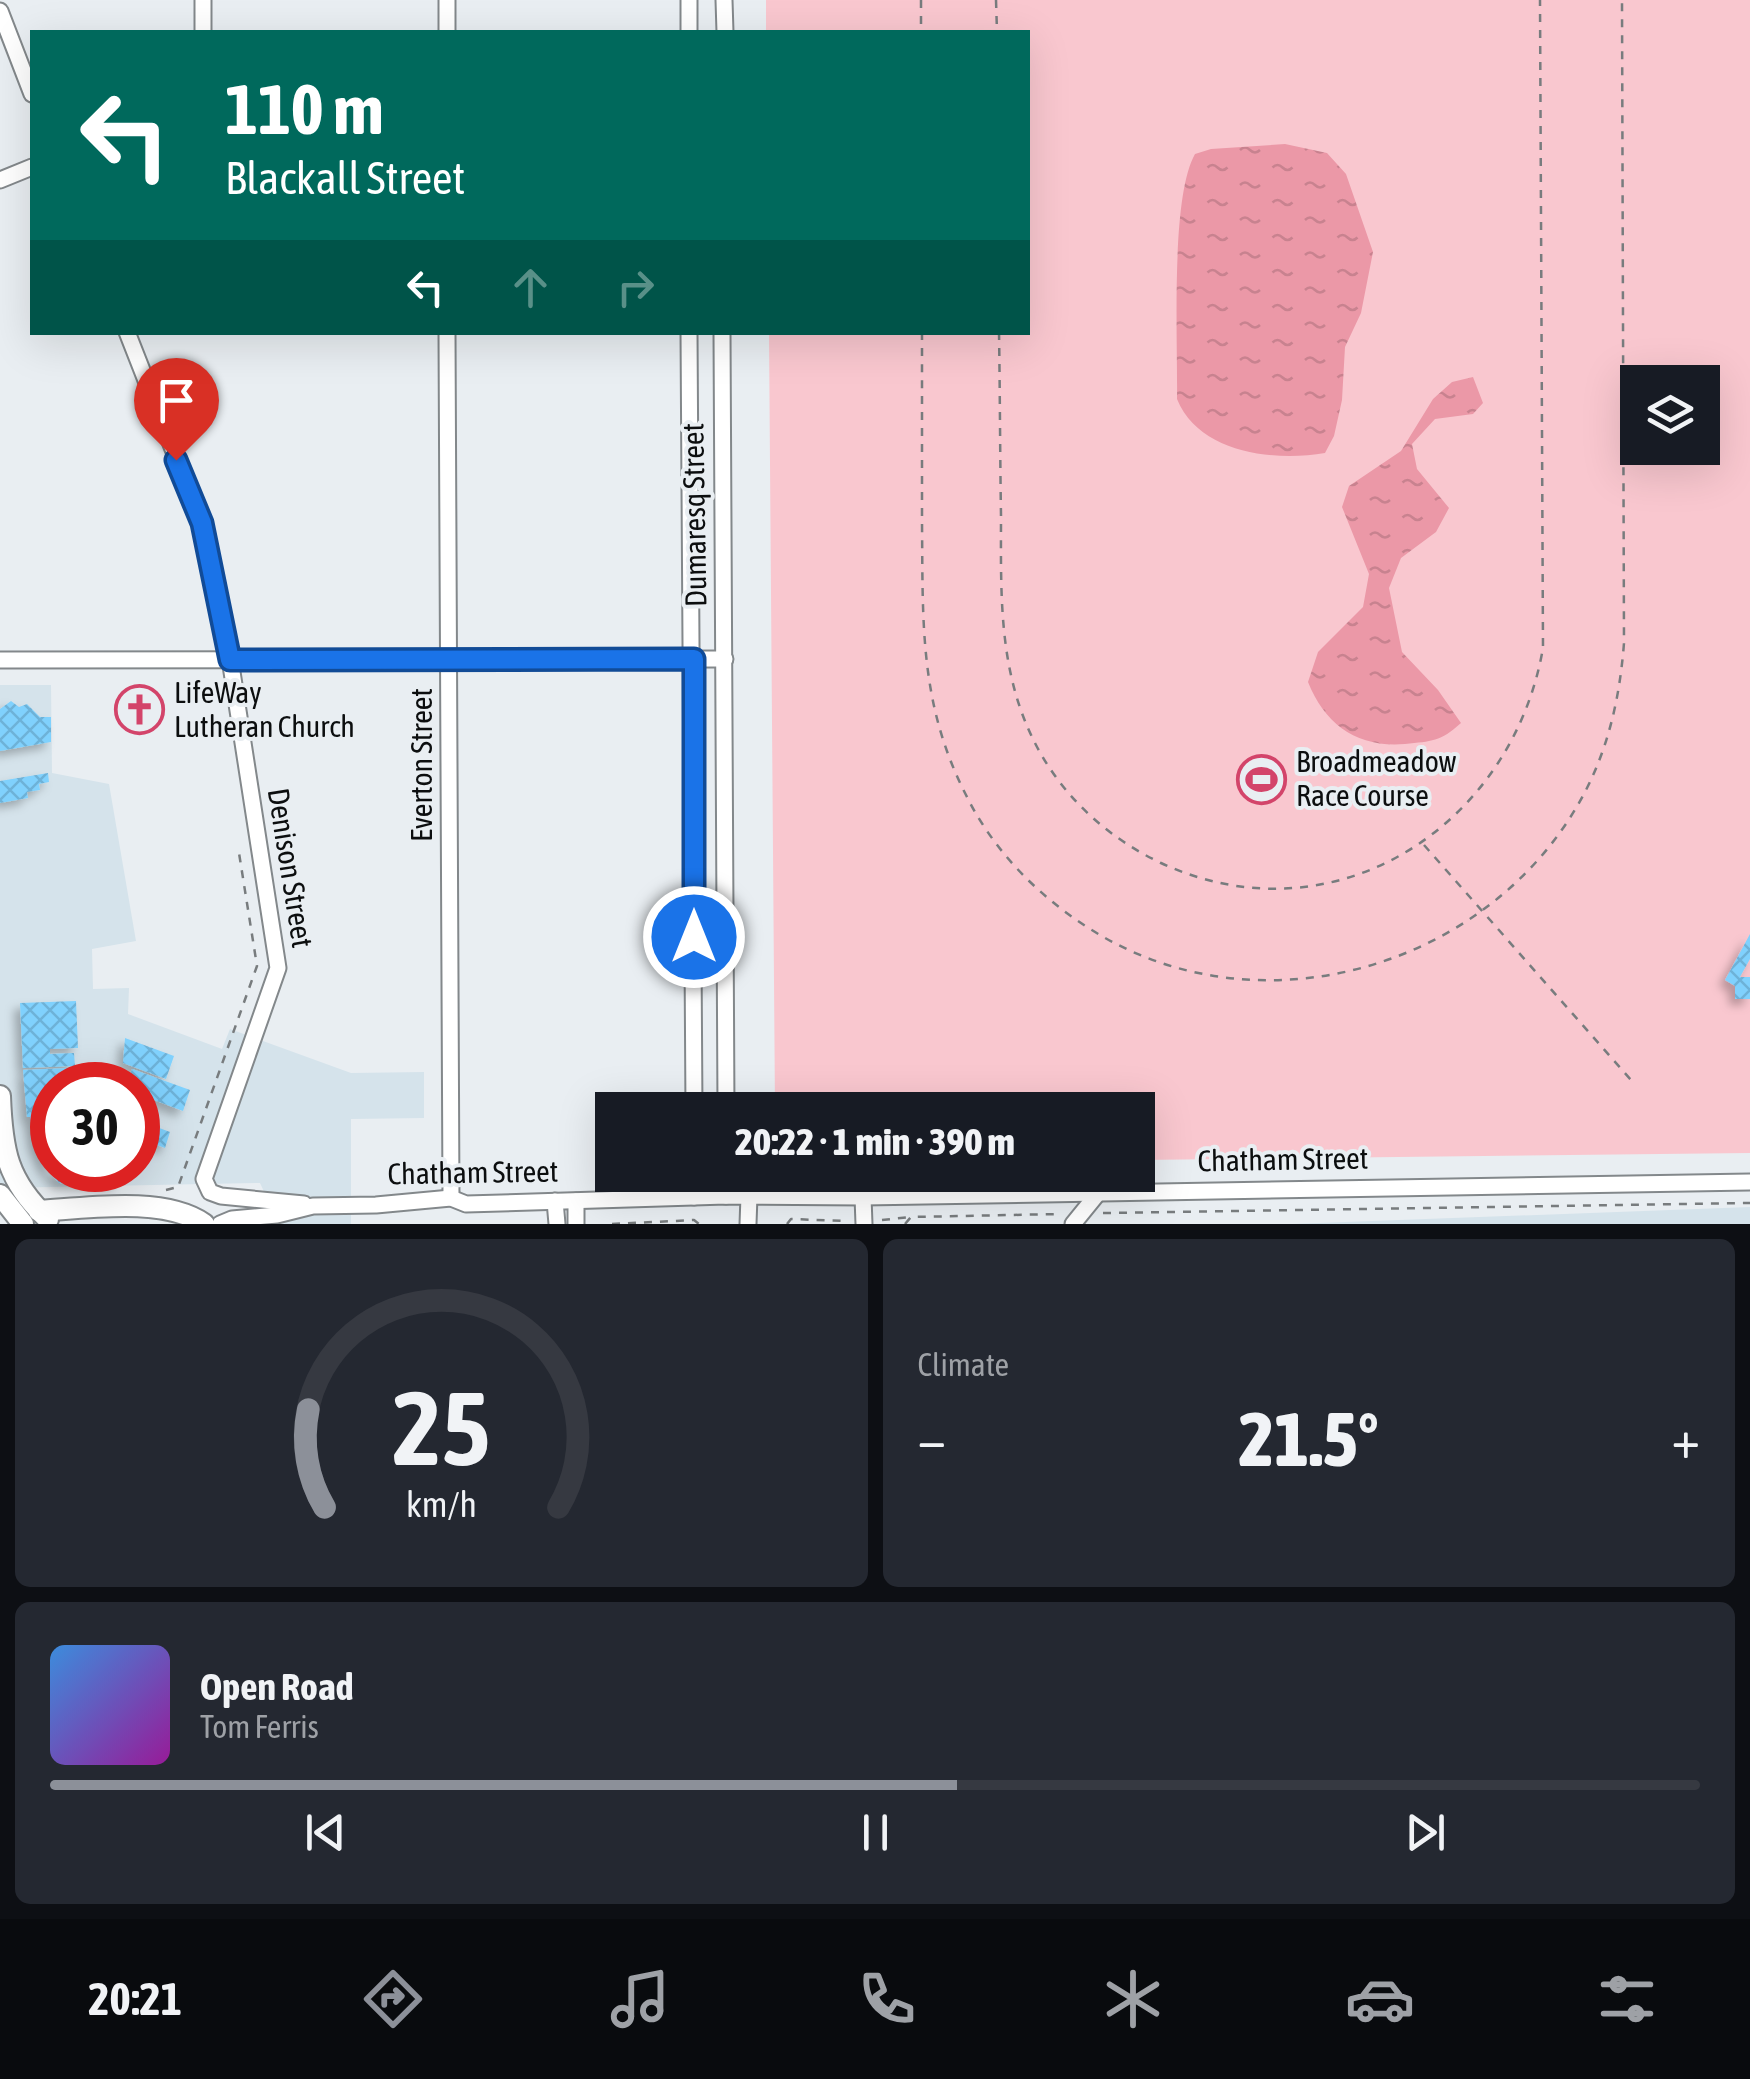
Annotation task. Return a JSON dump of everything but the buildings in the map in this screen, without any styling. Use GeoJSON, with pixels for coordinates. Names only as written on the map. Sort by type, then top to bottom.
{"type":"FeatureCollection","features":[{"type":"Feature","properties":{"kind":"main road"},"geometry":{"type":"LineString","coordinates":[[0,1096],[2,1140],[21,1212],[169,1209],[192,1215],[204,1224]]}},
{"type":"Feature","properties":{"kind":"street"},"geometry":{"type":"LineString","coordinates":[[203,0],[203,30]]}},
{"type":"Feature","properties":{"kind":"street"},"geometry":{"type":"LineString","coordinates":[[446,0],[446,30]]}},
{"type":"Feature","properties":{"kind":"street"},"geometry":{"type":"LineString","coordinates":[[689,30],[690,0]]}},
{"type":"Feature","properties":{"kind":"street"},"geometry":{"type":"LineString","coordinates":[[724,0],[724,30]]}},
{"type":"Feature","properties":{"kind":"street"},"geometry":{"type":"LineString","coordinates":[[0,11],[30,89]]}},
{"type":"Feature","properties":{"kind":"street"},"geometry":{"type":"LineString","coordinates":[[0,180],[30,168]]}},
{"type":"Feature","properties":{"kind":"street","name":"Denison Street"},"geometry":{"type":"LineString","coordinates":[[128,335],[202,523],[230,660],[278,968],[204,1178],[210,1192],[220,1196],[313,1206]]}},
{"type":"Feature","properties":{"kind":"street","name":"Everton Street"},"geometry":{"type":"LineString","coordinates":[[447,335],[451,1198]]}},
{"type":"Feature","properties":{"kind":"street","name":"Dumaresq Street"},"geometry":{"type":"LineString","coordinates":[[689,335],[694,1092]]}},
{"type":"Feature","properties":{"kind":"street","name":"Dumaresq Street"},"geometry":{"type":"LineString","coordinates":[[722,335],[726,1092]]}},
{"type":"Feature","properties":{"kind":"street","name":"Dumaresq Street"},"geometry":{"type":"LineString","coordinates":[[690,402],[721,402]]}},
{"type":"Feature","properties":{"kind":"street"},"geometry":{"type":"LineString","coordinates":[[0,660],[725,659]]}},
{"type":"Feature","properties":{"kind":"street"},"geometry":{"type":"LineString","coordinates":[[694,868],[726,868]]}},
{"type":"Feature","properties":{"kind":"street","name":"Chatham Street"},"geometry":{"type":"LineString","coordinates":[[1155,1191],[1750,1182]]}},
{"type":"Feature","properties":{"kind":"street"},"geometry":{"type":"LineString","coordinates":[[1077,1219],[1099,1192]]}},
{"type":"Feature","properties":{"kind":"street","name":"Chatham Street"},"geometry":{"type":"LineString","coordinates":[[220,1224],[313,1206],[451,1198],[466,1204],[694,1196],[1099,1192]]}},
{"type":"Feature","properties":{"kind":"street"},"geometry":{"type":"LineString","coordinates":[[748,1224],[749,1196]]}},
{"type":"Feature","properties":{"kind":"street"},"geometry":{"type":"LineString","coordinates":[[856,1222],[863,1197]]}},
{"type":"Feature","properties":{"kind":"street"},"geometry":{"type":"LineString","coordinates":[[555,1201],[557,1224]]}},
{"type":"Feature","properties":{"kind":"street"},"geometry":{"type":"LineString","coordinates":[[576,1201],[576,1224]]}},
{"type":"Feature","properties":{"kind":"path"},"geometry":{"type":"LineString","coordinates":[[920,0],[920,30]]}},
{"type":"Feature","properties":{"kind":"path"},"geometry":{"type":"LineString","coordinates":[[996,0],[996,30]]}},
{"type":"Feature","properties":{"kind":"path"},"geometry":{"type":"LineString","coordinates":[[999,335],[1004,643],[1009,678],[1044,760],[1068,792],[1112,834],[1147,856],[1185,873],[1235,884],[1290,886],[1336,880],[1381,865],[1422,842],[1476,796],[1504,759],[1529,706],[1543,648],[1540,0]]}},
{"type":"Feature","properties":{"kind":"path"},"geometry":{"type":"LineString","coordinates":[[922,335],[923,644],[933,711],[955,772],[978,818],[1025,877],[1065,912],[1134,953],[1185,970],[1238,980],[1294,980],[1355,972],[1412,952],[1482,911],[1535,864],[1571,816],[1604,747],[1622,673],[1622,0]]}},
{"type":"Feature","properties":{"kind":"path"},"geometry":{"type":"LineString","coordinates":[[1422,842],[1631,1080]]}},
{"type":"Feature","properties":{"kind":"path"},"geometry":{"type":"LineString","coordinates":[[160,1188],[178,1187],[257,966],[239,853]]}},
{"type":"Feature","properties":{"kind":"path"},"geometry":{"type":"LineString","coordinates":[[883,1222],[911,1217],[1077,1219],[1750,1203]]}},
{"type":"Feature","properties":{"kind":"path"},"geometry":{"type":"LineString","coordinates":[[905,1224],[911,1217]]}},
{"type":"Feature","properties":{"kind":"path"},"geometry":{"type":"LineString","coordinates":[[788,1224],[791,1219],[807,1218],[856,1222]]}},
{"type":"Feature","properties":{"kind":"path"},"geometry":{"type":"LineString","coordinates":[[807,1218],[814,1224]]}},
{"type":"Feature","properties":{"kind":"path"},"geometry":{"type":"LineString","coordinates":[[606,1222],[694,1220],[699,1224]]}},
{"type":"Feature","properties":{"kind":"shaded area","name":"Broadmeadow Race Course"},"geometry":{"type":"Polygon","coordinates":[[[766,0],[1750,0],[1750,1153],[1155,1160],[1155,1092],[775,1092],[769,335],[1030,335],[1030,30],[766,30],[766,0]]]}},
{"type":"Feature","properties":{"kind":"shaded area"},"geometry":{"type":"Polygon","coordinates":[[[0,685],[51,685],[52,773],[109,784],[136,941],[92,949],[93,989],[129,988],[128,1014],[222,1049],[230,1029],[351,1073],[424,1072],[424,1118],[351,1119],[351,1224],[279,1224],[260,1183],[160,1185],[160,1062],[30,1062],[30,1187],[0,1188],[0,685]]]}},
{"type":"Feature","properties":{"kind":"shaded area"},"geometry":{"type":"Polygon","coordinates":[[[1750,1207],[1750,1224],[1292,1224],[1750,1207]]]}},
{"type":"Feature","properties":{"kind":"water"},"geometry":{"type":"Polygon","coordinates":[[[1285,144],[1327,153],[1346,174],[1373,252],[1361,313],[1345,347],[1342,400],[1334,436],[1325,453],[1283,456],[1240,450],[1220,442],[1188,417],[1177,399],[1177,308],[1182,203],[1195,154],[1211,149],[1285,144]]]}},
{"type":"Feature","properties":{"kind":"water"},"geometry":{"type":"Polygon","coordinates":[[[1473,377],[1483,403],[1473,414],[1435,419],[1412,444],[1417,469],[1449,508],[1436,532],[1401,558],[1389,588],[1402,652],[1438,690],[1461,723],[1429,741],[1372,742],[1334,722],[1308,682],[1318,652],[1363,607],[1369,574],[1342,507],[1349,486],[1401,451],[1433,399],[1452,382],[1473,377]]]}},
{"type":"Feature","properties":{"kind":"place","name":"LifeWay Lutheran Church"},"geometry":{"type":"Point","coordinates":[139,710]}},
{"type":"Feature","properties":{"kind":"place","name":"Broadmeadow Race Course"},"geometry":{"type":"Point","coordinates":[1261,779]}},
{"type":"Feature","properties":{"kind":"route"},"geometry":{"type":"LineString","coordinates":[[176,460],[202,523],[230,660],[694,659],[694,937]]}}]}
